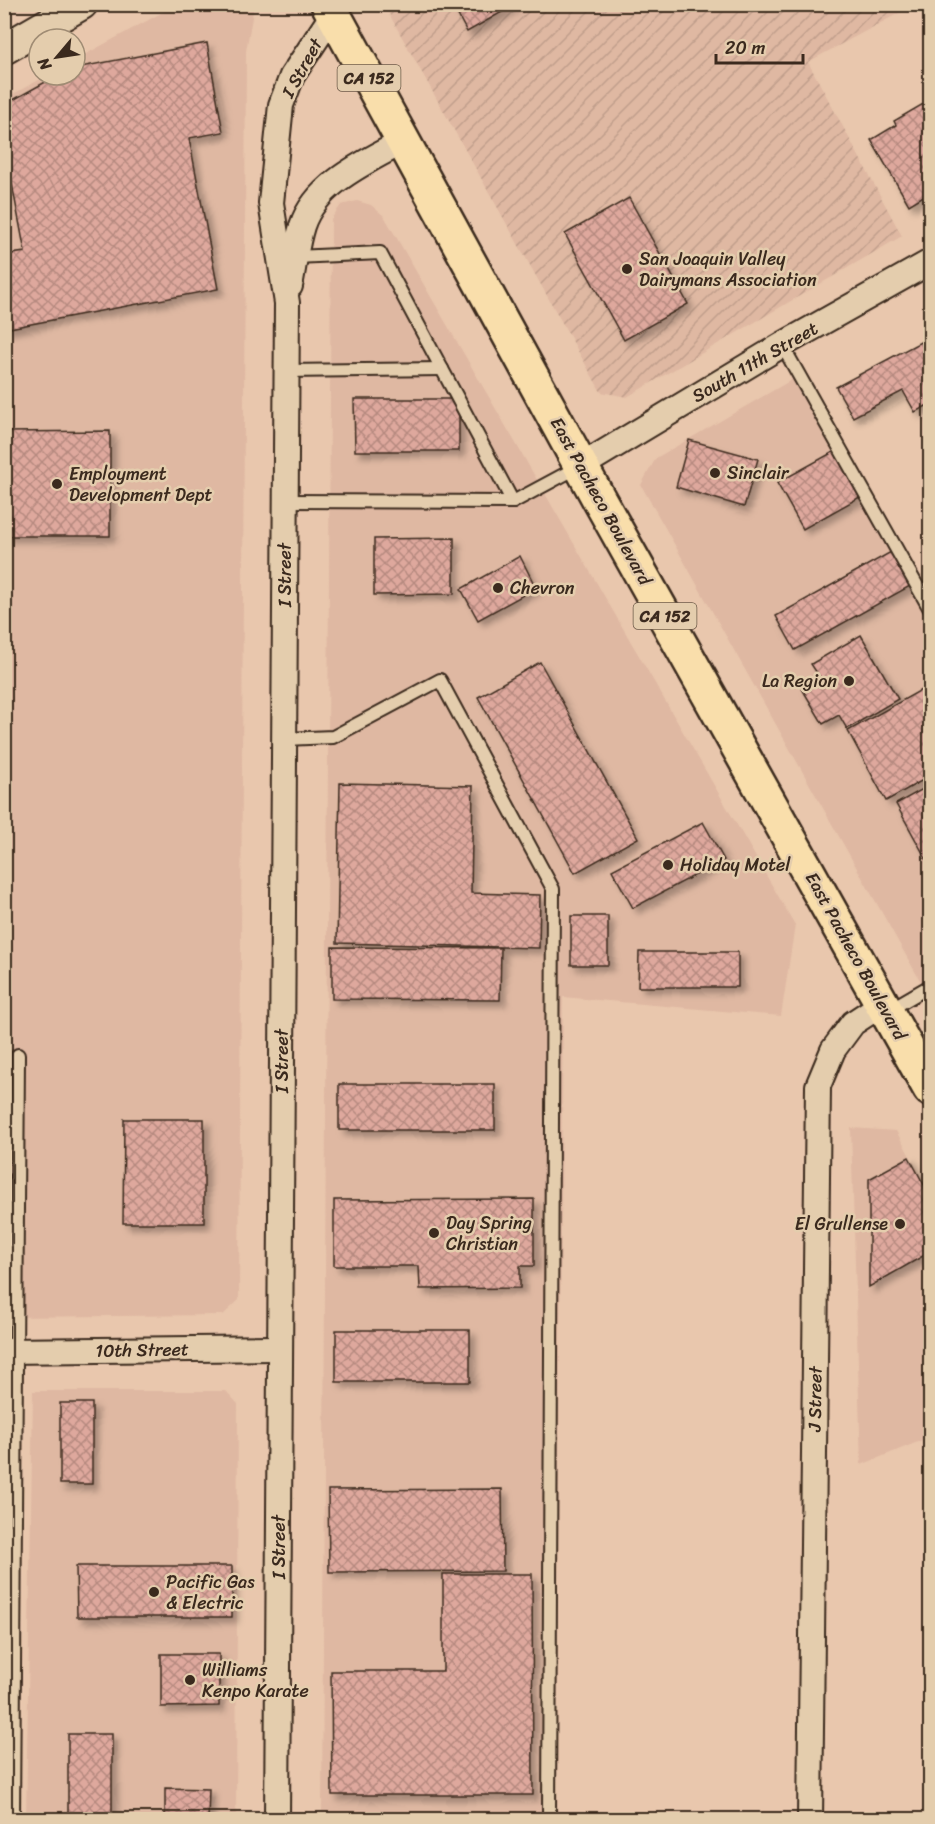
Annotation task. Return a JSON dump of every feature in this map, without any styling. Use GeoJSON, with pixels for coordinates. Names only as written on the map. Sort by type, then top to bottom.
{"type":"FeatureCollection","features":[{"type":"Feature","properties":{"kind":"highway","name":"East Pacheco Boulevard"},"geometry":{"type":"LineString","coordinates":[[331,9],[581,466],[930,1089]]}},
{"type":"Feature","properties":{"kind":"street"},"geometry":{"type":"LineString","coordinates":[[4,50],[82,4]]}},
{"type":"Feature","properties":{"kind":"street","name":"I Street"},"geometry":{"type":"LineString","coordinates":[[277,1820],[286,303],[271,203],[281,105],[292,76],[331,9]]}},
{"type":"Feature","properties":{"kind":"street","name":"I Street"},"geometry":{"type":"LineString","coordinates":[[286,303],[303,225],[318,198],[350,171],[404,141]]}},
{"type":"Feature","properties":{"kind":"street","name":"South 11th Street"},"geometry":{"type":"LineString","coordinates":[[581,466],[782,345],[930,262]]}},
{"type":"Feature","properties":{"kind":"street","name":"J Street"},"geometry":{"type":"LineString","coordinates":[[810,1820],[819,1086],[833,1050],[853,1023],[885,1007]]}},
{"type":"Feature","properties":{"kind":"street","name":"10th Street"},"geometry":{"type":"LineString","coordinates":[[10,1351],[280,1348]]}},
{"type":"Feature","properties":{"kind":"lane"},"geometry":{"type":"LineString","coordinates":[[296,257],[380,253],[513,502]]}},
{"type":"Feature","properties":{"kind":"lane"},"geometry":{"type":"LineString","coordinates":[[782,345],[930,609]]}},
{"type":"Feature","properties":{"kind":"lane"},"geometry":{"type":"LineString","coordinates":[[286,370],[442,369]]}},
{"type":"Feature","properties":{"kind":"lane"},"geometry":{"type":"LineString","coordinates":[[285,501],[513,502],[581,466]]}},
{"type":"Feature","properties":{"kind":"lane"},"geometry":{"type":"LineString","coordinates":[[284,739],[333,737],[440,680],[553,889],[549,1820]]}},
{"type":"Feature","properties":{"kind":"lane"},"geometry":{"type":"LineString","coordinates":[[885,1007],[930,986]]}},
{"type":"Feature","properties":{"kind":"lane"},"geometry":{"type":"LineString","coordinates":[[13,1820],[10,1351],[18,1055]]}},
{"type":"Feature","properties":{"kind":"shaded area"},"geometry":{"type":"Polygon","coordinates":[[[176,5],[254,6],[246,51],[239,1300],[223,1315],[5,1317],[4,99],[27,86],[87,87],[87,53],[176,5]]]}},
{"type":"Feature","properties":{"kind":"shaded area"},"geometry":{"type":"Polygon","coordinates":[[[384,5],[914,5],[808,62],[902,236],[627,397],[601,392],[384,5]]]}},
{"type":"Feature","properties":{"kind":"shaded area"},"geometry":{"type":"Polygon","coordinates":[[[357,201],[371,205],[384,216],[795,925],[781,1016],[563,997],[556,1819],[322,1820],[331,219],[341,205],[357,201]]]}},
{"type":"Feature","properties":{"kind":"shaded area"},"geometry":{"type":"Polygon","coordinates":[[[800,375],[930,606],[930,998],[641,485],[656,458],[800,375]]]}},
{"type":"Feature","properties":{"kind":"shaded area"},"geometry":{"type":"Polygon","coordinates":[[[851,1128],[896,1131],[930,1192],[930,1437],[861,1465],[851,1128]]]}},
{"type":"Feature","properties":{"kind":"shaded area"},"geometry":{"type":"Polygon","coordinates":[[[33,1391],[226,1391],[238,1404],[236,1819],[26,1820],[33,1391]]]}},
{"type":"Feature","properties":{"kind":"building"},"geometry":{"type":"Polygon","coordinates":[[[452,4],[516,4],[467,32],[452,4]]]}},
{"type":"Feature","properties":{"kind":"building"},"geometry":{"type":"Polygon","coordinates":[[[207,43],[223,132],[189,138],[218,289],[4,329],[4,255],[25,252],[4,142],[4,105],[36,87],[87,87],[87,66],[207,43]]]}},
{"type":"Feature","properties":{"kind":"building"},"geometry":{"type":"Polygon","coordinates":[[[930,100],[930,192],[909,205],[871,140],[896,125],[894,121],[930,100]]]}},
{"type":"Feature","properties":{"kind":"building","name":"San Joaquin Valley Dairymans Association"},"geometry":{"type":"Polygon","coordinates":[[[629,198],[688,304],[624,340],[565,234],[629,198]]]}},
{"type":"Feature","properties":{"kind":"building"},"geometry":{"type":"Polygon","coordinates":[[[926,339],[930,348],[930,404],[915,412],[903,391],[853,417],[836,387],[926,339]]]}},
{"type":"Feature","properties":{"kind":"building"},"geometry":{"type":"Polygon","coordinates":[[[354,399],[459,399],[459,451],[355,451],[354,399]]]}},
{"type":"Feature","properties":{"kind":"building","name":"Employment Development Dept"},"geometry":{"type":"Polygon","coordinates":[[[110,431],[110,536],[4,536],[4,432],[110,431]]]}},
{"type":"Feature","properties":{"kind":"building"},"geometry":{"type":"Polygon","coordinates":[[[689,440],[758,459],[744,507],[676,487],[689,440]]]}},
{"type":"Feature","properties":{"kind":"building"},"geometry":{"type":"Polygon","coordinates":[[[835,451],[860,497],[803,529],[777,483],[835,451]]]}},
{"type":"Feature","properties":{"kind":"building"},"geometry":{"type":"Polygon","coordinates":[[[454,538],[454,594],[374,595],[374,539],[454,538]]]}},
{"type":"Feature","properties":{"kind":"building"},"geometry":{"type":"Polygon","coordinates":[[[891,552],[910,586],[795,650],[776,616],[891,552]]]}},
{"type":"Feature","properties":{"kind":"building","name":"Chevron"},"geometry":{"type":"Polygon","coordinates":[[[520,556],[536,588],[478,620],[461,589],[520,556]]]}},
{"type":"Feature","properties":{"kind":"building","name":"La Region"},"geometry":{"type":"Polygon","coordinates":[[[861,635],[898,699],[847,729],[839,715],[823,724],[801,687],[819,676],[811,664],[861,635]]]}},
{"type":"Feature","properties":{"kind":"building"},"geometry":{"type":"Polygon","coordinates":[[[540,662],[638,838],[575,873],[478,697],[540,662]]]}},
{"type":"Feature","properties":{"kind":"building"},"geometry":{"type":"Polygon","coordinates":[[[928,686],[930,691],[930,776],[886,801],[848,731],[928,686]]]}},
{"type":"Feature","properties":{"kind":"building"},"geometry":{"type":"Polygon","coordinates":[[[340,783],[473,786],[471,893],[540,895],[539,948],[337,943],[340,783]]]}},
{"type":"Feature","properties":{"kind":"building"},"geometry":{"type":"Polygon","coordinates":[[[930,785],[930,866],[896,804],[930,785]]]}},
{"type":"Feature","properties":{"kind":"building","name":"Holiday Motel"},"geometry":{"type":"Polygon","coordinates":[[[703,822],[724,860],[633,908],[612,870],[703,822]]]}},
{"type":"Feature","properties":{"kind":"building"},"geometry":{"type":"Polygon","coordinates":[[[571,916],[608,916],[608,965],[571,965],[571,916]]]}},
{"type":"Feature","properties":{"kind":"building"},"geometry":{"type":"Polygon","coordinates":[[[332,947],[501,948],[500,1000],[332,999],[332,947]]]}},
{"type":"Feature","properties":{"kind":"building"},"geometry":{"type":"Polygon","coordinates":[[[639,952],[738,952],[738,987],[638,987],[639,952]]]}},
{"type":"Feature","properties":{"kind":"building"},"geometry":{"type":"Polygon","coordinates":[[[339,1084],[495,1084],[495,1130],[339,1130],[339,1084]]]}},
{"type":"Feature","properties":{"kind":"building"},"geometry":{"type":"Polygon","coordinates":[[[124,1119],[204,1119],[204,1223],[123,1223],[124,1119]]]}},
{"type":"Feature","properties":{"kind":"building","name":"El Grullense"},"geometry":{"type":"Polygon","coordinates":[[[909,1157],[930,1196],[930,1252],[869,1287],[869,1179],[909,1157]]]}},
{"type":"Feature","properties":{"kind":"building","name":"Day Spring Christian"},"geometry":{"type":"Polygon","coordinates":[[[534,1199],[534,1266],[520,1266],[520,1288],[420,1289],[419,1266],[334,1266],[334,1200],[534,1199]]]}},
{"type":"Feature","properties":{"kind":"building"},"geometry":{"type":"Polygon","coordinates":[[[336,1330],[470,1330],[470,1382],[336,1382],[336,1330]]]}},
{"type":"Feature","properties":{"kind":"building"},"geometry":{"type":"Polygon","coordinates":[[[60,1403],[92,1403],[92,1484],[60,1484],[60,1403]]]}},
{"type":"Feature","properties":{"kind":"building"},"geometry":{"type":"Polygon","coordinates":[[[502,1489],[503,1571],[329,1572],[328,1490],[502,1489]]]}},
{"type":"Feature","properties":{"kind":"building","name":"Pacific Gas & Electric"},"geometry":{"type":"Polygon","coordinates":[[[76,1566],[232,1566],[232,1617],[77,1617],[76,1566]]]}},
{"type":"Feature","properties":{"kind":"building"},"geometry":{"type":"Polygon","coordinates":[[[443,1574],[532,1574],[533,1795],[332,1795],[331,1671],[443,1671],[443,1574]]]}},
{"type":"Feature","properties":{"kind":"building","name":"Williams Kenpo Karate"},"geometry":{"type":"Polygon","coordinates":[[[161,1654],[219,1654],[219,1706],[161,1707],[161,1654]]]}},
{"type":"Feature","properties":{"kind":"building"},"geometry":{"type":"Polygon","coordinates":[[[68,1734],[112,1734],[112,1820],[68,1820],[68,1734]]]}},
{"type":"Feature","properties":{"kind":"building"},"geometry":{"type":"Polygon","coordinates":[[[165,1788],[209,1789],[208,1820],[165,1820],[165,1788]]]}},
{"type":"Feature","properties":{"kind":"place","name":"San Joaquin Valley Dairymans Association"},"geometry":{"type":"Point","coordinates":[627,269]}},
{"type":"Feature","properties":{"kind":"place","name":"Sinclair"},"geometry":{"type":"Point","coordinates":[715,473]}},
{"type":"Feature","properties":{"kind":"place","name":"Employment Development Dept"},"geometry":{"type":"Point","coordinates":[57,484]}},
{"type":"Feature","properties":{"kind":"place","name":"Chevron"},"geometry":{"type":"Point","coordinates":[498,588]}},
{"type":"Feature","properties":{"kind":"place","name":"La Region"},"geometry":{"type":"Point","coordinates":[849,681]}},
{"type":"Feature","properties":{"kind":"place","name":"Holiday Motel"},"geometry":{"type":"Point","coordinates":[668,865]}},
{"type":"Feature","properties":{"kind":"place","name":"El Grullense"},"geometry":{"type":"Point","coordinates":[900,1224]}},
{"type":"Feature","properties":{"kind":"place","name":"Day Spring Christian"},"geometry":{"type":"Point","coordinates":[434,1233]}},
{"type":"Feature","properties":{"kind":"place","name":"Pacific Gas & Electric"},"geometry":{"type":"Point","coordinates":[154,1592]}},
{"type":"Feature","properties":{"kind":"place","name":"Williams Kenpo Karate"},"geometry":{"type":"Point","coordinates":[190,1680]}}]}
